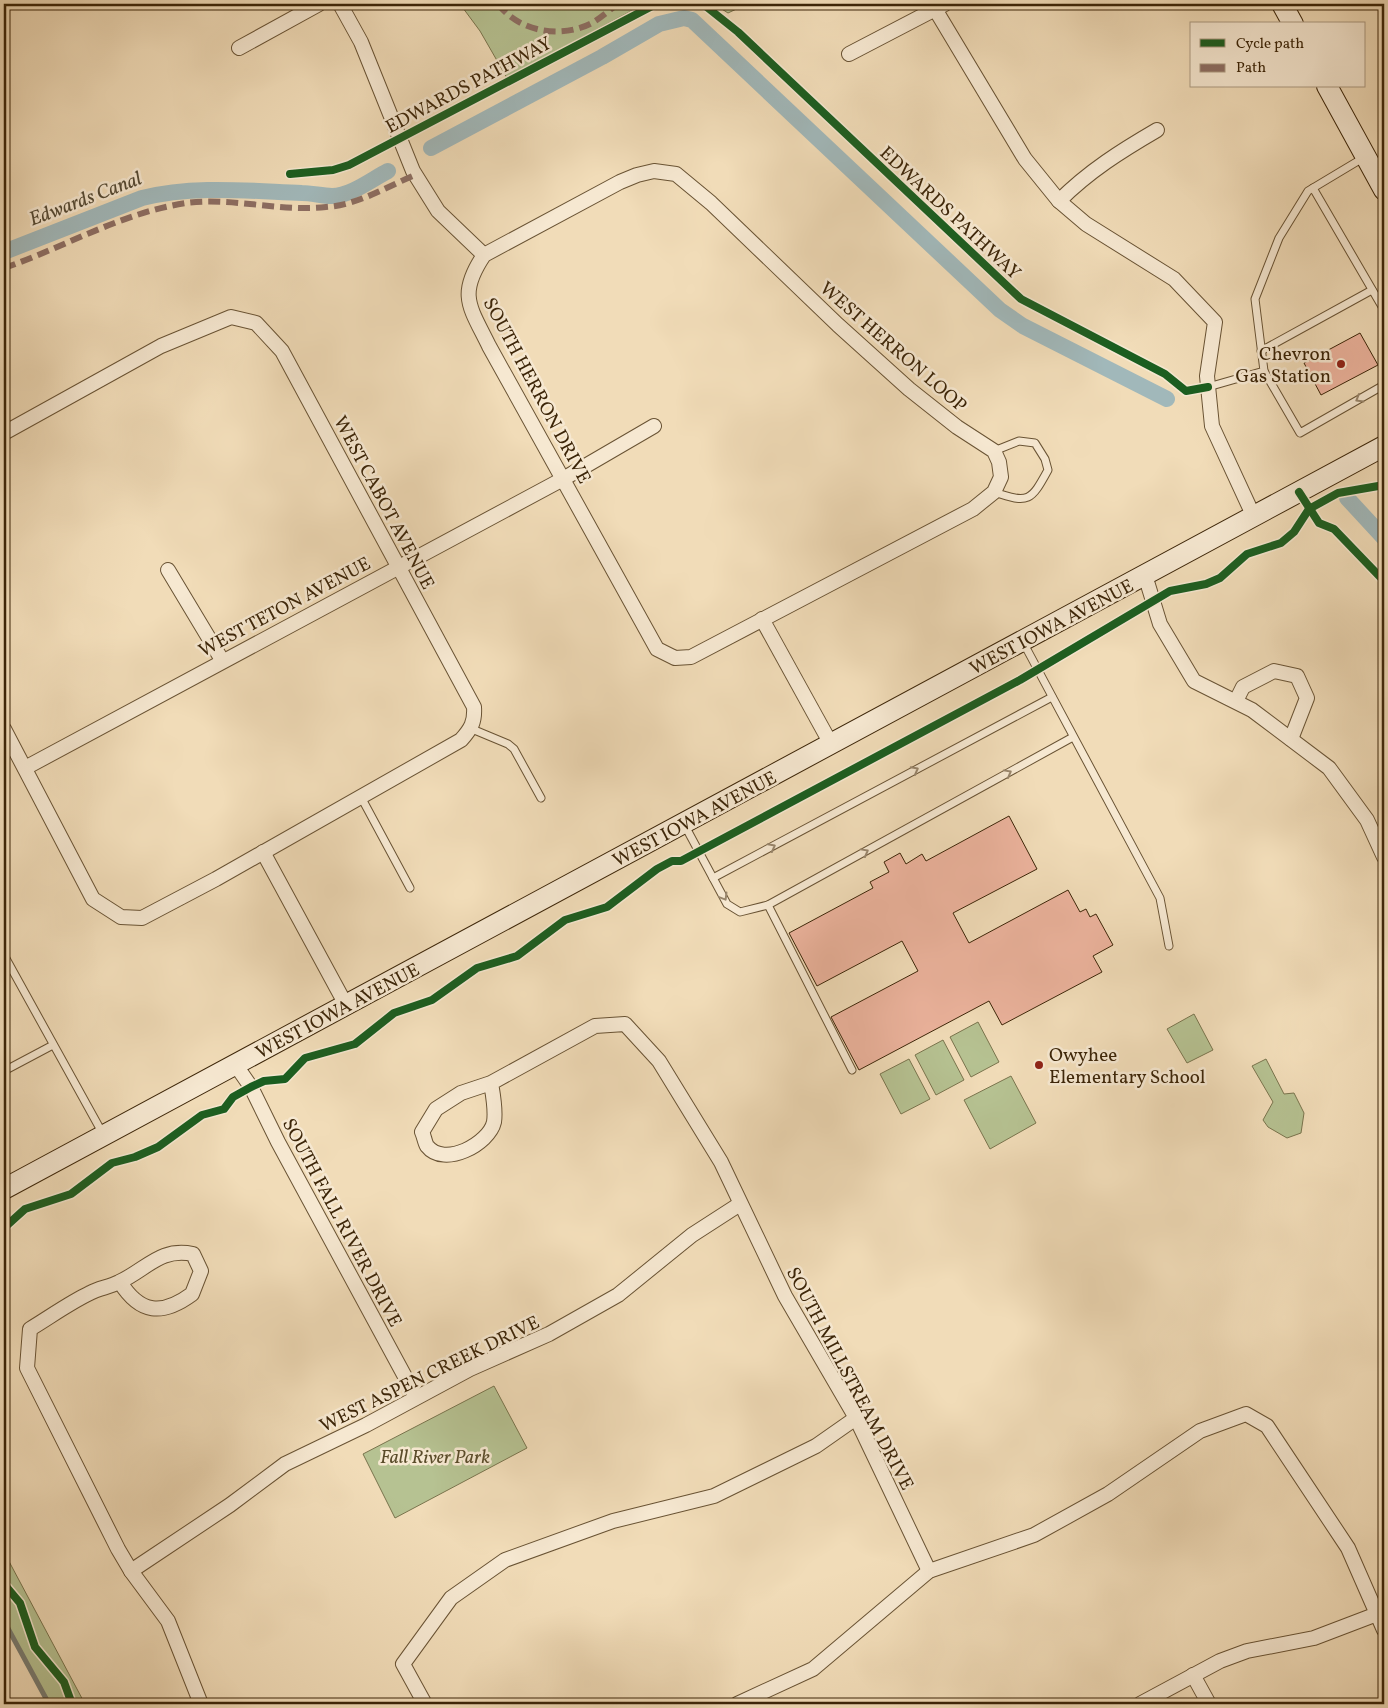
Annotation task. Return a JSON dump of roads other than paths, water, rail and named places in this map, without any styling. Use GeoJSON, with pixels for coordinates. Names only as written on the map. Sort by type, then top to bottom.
{"type":"FeatureCollection","features":[{"type":"Feature","properties":{"kind":"street"},"geometry":{"type":"LineString","coordinates":[[239,48],[319,4]]}},
{"type":"Feature","properties":{"kind":"street"},"geometry":{"type":"LineString","coordinates":[[340,4],[361,42],[413,172],[438,211],[484,255]]}},
{"type":"Feature","properties":{"kind":"street"},"geometry":{"type":"LineString","coordinates":[[1282,4],[1292,22]]}},
{"type":"Feature","properties":{"kind":"street"},"geometry":{"type":"LineString","coordinates":[[849,54],[937,6],[1025,159],[1059,201],[1086,224],[1174,279],[1216,322],[1207,376],[1212,426],[1254,517]]}},
{"type":"Feature","properties":{"kind":"street"},"geometry":{"type":"LineString","coordinates":[[1328,88],[1384,190]]}},
{"type":"Feature","properties":{"kind":"street"},"geometry":{"type":"LineString","coordinates":[[1059,201],[1082,178],[1109,158],[1157,130]]}},
{"type":"Feature","properties":{"kind":"street","name":"WEST HERRON LOOP"},"geometry":{"type":"LineString","coordinates":[[484,255],[637,175],[654,171],[676,174],[711,203],[838,325],[908,389],[994,451]]}},
{"type":"Feature","properties":{"kind":"street","name":"SOUTH HERRON DRIVE"},"geometry":{"type":"LineString","coordinates":[[484,255],[472,273],[467,290],[471,310],[657,649],[675,658],[691,657],[762,619]]}},
{"type":"Feature","properties":{"kind":"street","name":"WEST CABOT AVENUE"},"geometry":{"type":"LineString","coordinates":[[4,433],[161,346],[231,317],[256,323],[282,351],[474,707],[472,729]]}},
{"type":"Feature","properties":{"kind":"street","name":"WEST TETON AVENUE"},"geometry":{"type":"LineString","coordinates":[[25,768],[398,565],[563,479],[654,426]]}},
{"type":"Feature","properties":{"kind":"street","name":"WEST IOWA AVENUE"},"geometry":{"type":"LineString","coordinates":[[4,1189],[1384,446]]}},
{"type":"Feature","properties":{"kind":"street"},"geometry":{"type":"LineString","coordinates":[[831,744],[762,619],[973,509],[994,492],[1001,477],[999,462],[994,451]]}},
{"type":"Feature","properties":{"kind":"street"},"geometry":{"type":"LineString","coordinates":[[168,570],[222,660]]}},
{"type":"Feature","properties":{"kind":"street"},"geometry":{"type":"LineString","coordinates":[[1145,575],[1160,624],[1194,681],[1252,710],[1328,768],[1367,820],[1384,857]]}},
{"type":"Feature","properties":{"kind":"street"},"geometry":{"type":"LineString","coordinates":[[1236,702],[1243,686],[1274,671],[1297,676],[1306,698],[1291,739]]}},
{"type":"Feature","properties":{"kind":"street"},"geometry":{"type":"LineString","coordinates":[[4,729],[93,899],[121,916],[142,918],[461,740],[472,729]]}},
{"type":"Feature","properties":{"kind":"street"},"geometry":{"type":"LineString","coordinates":[[263,852],[346,1005]]}},
{"type":"Feature","properties":{"kind":"street","name":"SOUTH MILLSTREAM DRIVE"},"geometry":{"type":"LineString","coordinates":[[492,1083],[595,1026],[625,1024],[659,1060],[721,1162],[785,1296],[856,1418],[929,1571]]}},
{"type":"Feature","properties":{"kind":"street","name":"SOUTH FALL RIVER DRIVE"},"geometry":{"type":"LineString","coordinates":[[235,1064],[251,1087],[278,1142],[416,1397]]}},
{"type":"Feature","properties":{"kind":"street"},"geometry":{"type":"LineString","coordinates":[[492,1083],[494,1123],[490,1132],[469,1149],[447,1155],[435,1153],[426,1146],[422,1132],[436,1109],[461,1093],[492,1083]]}},
{"type":"Feature","properties":{"kind":"street","name":"WEST ASPEN CREEK DRIVE"},"geometry":{"type":"LineString","coordinates":[[131,1571],[230,1505],[285,1464],[366,1425],[470,1369],[549,1334],[618,1295],[692,1235],[740,1204]]}},
{"type":"Feature","properties":{"kind":"street"},"geometry":{"type":"LineString","coordinates":[[120,1282],[136,1302],[153,1310],[165,1308],[192,1294],[201,1271],[193,1254],[178,1251],[161,1256],[120,1282],[90,1292],[30,1329],[27,1368],[67,1450],[131,1571],[168,1622],[201,1704]]}},
{"type":"Feature","properties":{"kind":"street"},"geometry":{"type":"LineString","coordinates":[[737,1704],[814,1670],[929,1571],[1034,1535],[1108,1494],[1200,1431],[1246,1414],[1267,1426],[1348,1548],[1384,1630]]}},
{"type":"Feature","properties":{"kind":"street"},"geometry":{"type":"LineString","coordinates":[[425,1704],[403,1664],[451,1598],[506,1560],[613,1521],[714,1496],[816,1446],[856,1418]]}},
{"type":"Feature","properties":{"kind":"street"},"geometry":{"type":"LineString","coordinates":[[1140,1704],[1193,1675],[1247,1651],[1314,1638],[1377,1614]]}},
{"type":"Feature","properties":{"kind":"street"},"geometry":{"type":"LineString","coordinates":[[1193,1675],[1209,1704]]}},
{"type":"Feature","properties":{"kind":"lane"},"geometry":{"type":"LineString","coordinates":[[1366,156],[1308,191],[1279,238],[1255,299],[1264,371],[1300,433],[1384,385]]}},
{"type":"Feature","properties":{"kind":"lane"},"geometry":{"type":"LineString","coordinates":[[1313,188],[1384,310]]}},
{"type":"Feature","properties":{"kind":"lane"},"geometry":{"type":"LineString","coordinates":[[1261,351],[1372,290]]}},
{"type":"Feature","properties":{"kind":"lane"},"geometry":{"type":"LineString","coordinates":[[1208,387],[1264,371]]}},
{"type":"Feature","properties":{"kind":"lane"},"geometry":{"type":"LineString","coordinates":[[994,451],[1018,441],[1035,443],[1046,459],[1048,470],[1033,496],[1013,499],[994,492]]}},
{"type":"Feature","properties":{"kind":"lane"},"geometry":{"type":"LineString","coordinates":[[1023,641],[1160,898],[1169,946]]}},
{"type":"Feature","properties":{"kind":"lane"},"geometry":{"type":"LineString","coordinates":[[713,878],[1052,697]]}},
{"type":"Feature","properties":{"kind":"lane"},"geometry":{"type":"LineString","coordinates":[[472,729],[508,744],[514,750],[541,798]]}},
{"type":"Feature","properties":{"kind":"lane"},"geometry":{"type":"LineString","coordinates":[[684,823],[727,904],[740,912],[768,905],[1073,737]]}},
{"type":"Feature","properties":{"kind":"lane"},"geometry":{"type":"LineString","coordinates":[[361,797],[410,888]]}},
{"type":"Feature","properties":{"kind":"lane"},"geometry":{"type":"LineString","coordinates":[[768,905],[852,1070]]}},
{"type":"Feature","properties":{"kind":"lane"},"geometry":{"type":"LineString","coordinates":[[4,955],[103,1135]]}},
{"type":"Feature","properties":{"kind":"lane"},"geometry":{"type":"LineString","coordinates":[[4,1071],[53,1045]]}},
{"type":"Feature","properties":{"kind":"waterway","name":"Edwards Canal"},"geometry":{"type":"LineString","coordinates":[[431,148],[602,57],[659,24],[684,18],[692,20],[1000,310],[1023,326],[1167,399]]}},
{"type":"Feature","properties":{"kind":"waterway","name":"Edwards Canal"},"geometry":{"type":"LineString","coordinates":[[4,252],[142,198],[181,191],[202,190],[339,195],[354,190],[388,171]]}},
{"type":"Feature","properties":{"kind":"waterway","name":"Edwards Canal"},"geometry":{"type":"LineString","coordinates":[[1347,498],[1384,538]]}},
{"type":"Feature","properties":{"kind":"waterway"},"geometry":{"type":"LineString","coordinates":[[4,1621],[49,1704]]}},
{"type":"Feature","properties":{"kind":"place","name":"Chevron Gas Station"},"geometry":{"type":"Point","coordinates":[1341,364]}},
{"type":"Feature","properties":{"kind":"place","name":"Owyhee Elementary School"},"geometry":{"type":"Point","coordinates":[1039,1065]}},
{"type":"Feature","properties":{"kind":"park label","name":"Fall River Park"},"geometry":{"type":"Point","coordinates":[435,1456]}}]}
